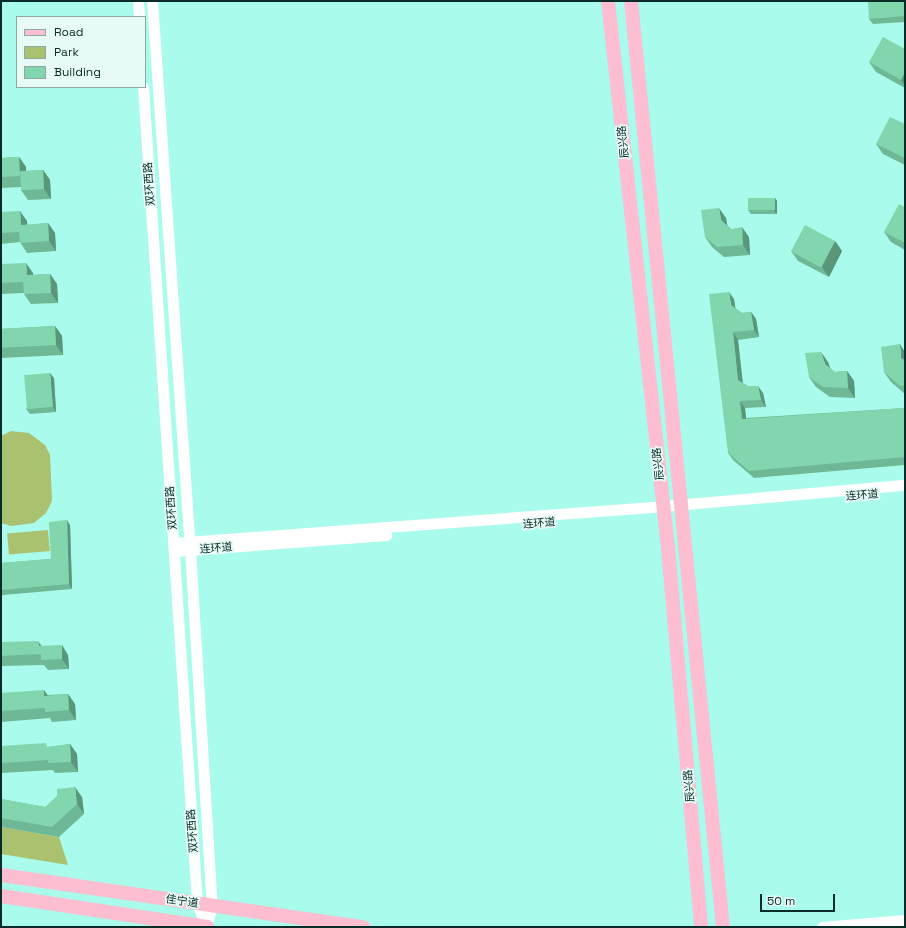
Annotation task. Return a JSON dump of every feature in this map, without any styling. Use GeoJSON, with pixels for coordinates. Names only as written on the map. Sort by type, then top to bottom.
{"type":"FeatureCollection","features":[{"type":"Feature","properties":{"kind":"main road","name":"辰兴路"},"geometry":{"type":"LineString","coordinates":[[608,1],[663,510],[701,927]]}},
{"type":"Feature","properties":{"kind":"main road","name":"辰兴路"},"geometry":{"type":"LineString","coordinates":[[631,1],[723,927]]}},
{"type":"Feature","properties":{"kind":"main road","name":"佳宁道"},"geometry":{"type":"LineString","coordinates":[[1,875],[362,927]]}},
{"type":"Feature","properties":{"kind":"main road","name":"佳宁道"},"geometry":{"type":"LineString","coordinates":[[1,896],[207,927]]}},
{"type":"Feature","properties":{"kind":"main road"},"geometry":{"type":"LineString","coordinates":[[696,927],[700,911]]}},
{"type":"Feature","properties":{"kind":"street"},"geometry":{"type":"LineString","coordinates":[[138,1],[139,16]]}},
{"type":"Feature","properties":{"kind":"street","name":"双环西路"},"geometry":{"type":"LineString","coordinates":[[152,1],[190,546],[212,905],[207,927]]}},
{"type":"Feature","properties":{"kind":"street","name":"双环西路"},"geometry":{"type":"LineString","coordinates":[[143,88],[197,903],[207,927]]}},
{"type":"Feature","properties":{"kind":"street"},"geometry":{"type":"LineString","coordinates":[[682,508],[905,485]]}},
{"type":"Feature","properties":{"kind":"street","name":"连环道"},"geometry":{"type":"LineString","coordinates":[[173,547],[905,491]]}},
{"type":"Feature","properties":{"kind":"street"},"geometry":{"type":"LineString","coordinates":[[822,927],[905,920]]}},
{"type":"Feature","properties":{"kind":"green space"},"geometry":{"type":"Polygon","coordinates":[[[11,431],[29,433],[45,445],[50,455],[52,501],[46,513],[34,523],[11,526],[1,523],[1,436],[11,431]]]}},
{"type":"Feature","properties":{"kind":"green space"},"geometry":{"type":"Polygon","coordinates":[[[48,530],[50,551],[9,554],[7,534],[48,530]]]}},
{"type":"Feature","properties":{"kind":"green space"},"geometry":{"type":"Polygon","coordinates":[[[1,827],[59,837],[68,865],[1,854],[1,827]]]}},
{"type":"Feature","properties":{"kind":"building"},"geometry":{"type":"Polygon","coordinates":[[[868,1],[905,1],[905,16],[869,19],[868,1]]]}},
{"type":"Feature","properties":{"kind":"building"},"geometry":{"type":"Polygon","coordinates":[[[883,37],[905,49],[905,72],[901,80],[869,62],[883,37]]]}},
{"type":"Feature","properties":{"kind":"building"},"geometry":{"type":"Polygon","coordinates":[[[890,117],[905,124],[905,158],[876,144],[890,117]]]}},
{"type":"Feature","properties":{"kind":"building"},"geometry":{"type":"Polygon","coordinates":[[[19,157],[20,176],[2,177],[1,158],[19,157]]]}},
{"type":"Feature","properties":{"kind":"building"},"geometry":{"type":"Polygon","coordinates":[[[43,170],[44,189],[21,190],[20,171],[43,170]]]}},
{"type":"Feature","properties":{"kind":"building"},"geometry":{"type":"Polygon","coordinates":[[[748,198],[775,198],[775,210],[748,210],[748,198]]]}},
{"type":"Feature","properties":{"kind":"building"},"geometry":{"type":"Polygon","coordinates":[[[899,204],[905,207],[905,243],[884,232],[899,204]]]}},
{"type":"Feature","properties":{"kind":"building"},"geometry":{"type":"Polygon","coordinates":[[[719,208],[721,220],[731,229],[742,227],[743,245],[717,247],[705,237],[701,210],[719,208]]]}},
{"type":"Feature","properties":{"kind":"building"},"geometry":{"type":"Polygon","coordinates":[[[20,211],[21,225],[48,223],[49,241],[20,243],[19,232],[1,233],[1,212],[20,211]]]}},
{"type":"Feature","properties":{"kind":"building"},"geometry":{"type":"Polygon","coordinates":[[[805,225],[835,241],[821,267],[791,251],[805,225]]]}},
{"type":"Feature","properties":{"kind":"building"},"geometry":{"type":"Polygon","coordinates":[[[26,263],[27,275],[50,274],[51,293],[24,294],[23,282],[1,283],[1,264],[26,263]]]}},
{"type":"Feature","properties":{"kind":"building"},"geometry":{"type":"Polygon","coordinates":[[[729,292],[731,305],[742,313],[751,312],[754,330],[733,332],[738,380],[748,386],[758,386],[761,400],[740,401],[742,419],[905,408],[905,457],[749,471],[728,453],[709,294],[729,292]]]}},
{"type":"Feature","properties":{"kind":"building"},"geometry":{"type":"Polygon","coordinates":[[[55,326],[56,345],[2,348],[1,329],[55,326]]]}},
{"type":"Feature","properties":{"kind":"building"},"geometry":{"type":"Polygon","coordinates":[[[900,344],[901,358],[905,360],[905,385],[900,386],[884,372],[881,347],[900,344]]]}},
{"type":"Feature","properties":{"kind":"building"},"geometry":{"type":"Polygon","coordinates":[[[821,352],[825,364],[835,372],[847,371],[848,388],[823,387],[809,377],[805,353],[821,352]]]}},
{"type":"Feature","properties":{"kind":"building"},"geometry":{"type":"Polygon","coordinates":[[[50,373],[53,407],[27,409],[24,375],[50,373]]]}},
{"type":"Feature","properties":{"kind":"building"},"geometry":{"type":"Polygon","coordinates":[[[67,520],[69,584],[1,590],[1,563],[51,559],[49,522],[67,520]]]}},
{"type":"Feature","properties":{"kind":"building"},"geometry":{"type":"Polygon","coordinates":[[[38,641],[39,646],[62,645],[62,659],[41,660],[41,654],[1,656],[1,642],[38,641]]]}},
{"type":"Feature","properties":{"kind":"building"},"geometry":{"type":"Polygon","coordinates":[[[44,690],[44,696],[68,694],[69,710],[45,712],[45,708],[1,711],[1,693],[44,690]]]}},
{"type":"Feature","properties":{"kind":"building"},"geometry":{"type":"Polygon","coordinates":[[[46,743],[47,747],[70,744],[71,762],[48,763],[48,760],[1,763],[1,746],[46,743]]]}},
{"type":"Feature","properties":{"kind":"building"},"geometry":{"type":"Polygon","coordinates":[[[75,787],[77,804],[52,827],[1,818],[1,799],[45,807],[57,796],[57,789],[75,787]]]}}]}
